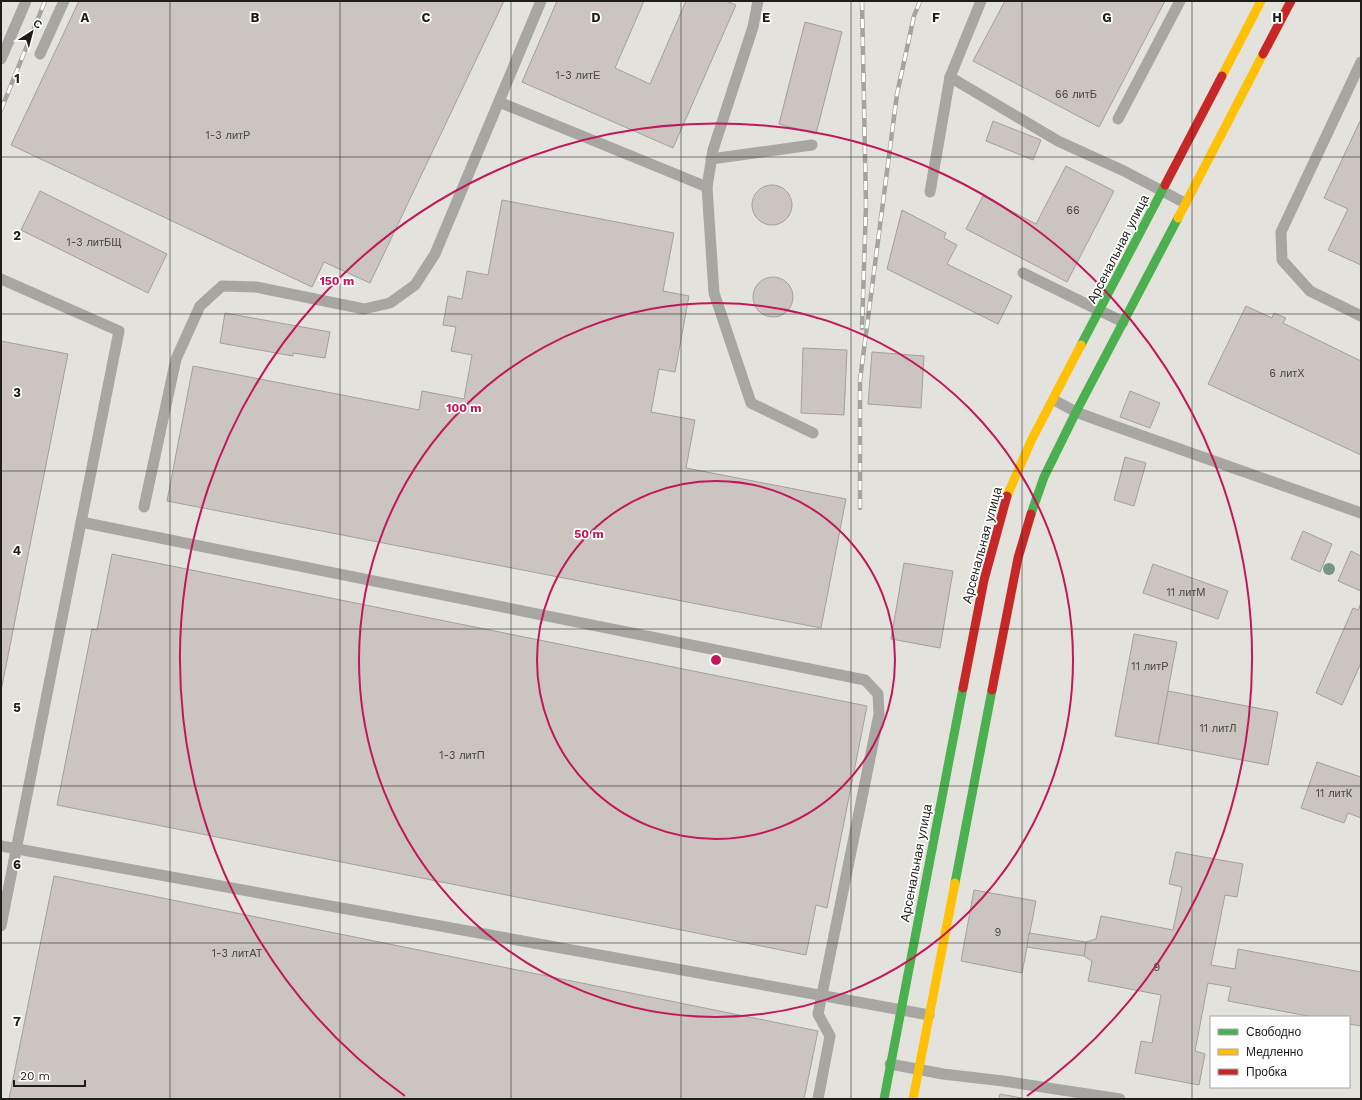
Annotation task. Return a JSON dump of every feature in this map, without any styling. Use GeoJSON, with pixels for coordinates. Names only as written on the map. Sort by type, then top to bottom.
{"type":"FeatureCollection","features":[{"type":"Feature","properties":{"kind":"street","name":"Арсенальная улица"},"geometry":{"type":"LineString","coordinates":[[884,1099],[987,566],[1006,496],[1028,448],[1262,1]]}},
{"type":"Feature","properties":{"kind":"street"},"geometry":{"type":"LineString","coordinates":[[913,1099],[1018,558],[1035,500],[1044,477],[1076,412],[1291,1]]}},
{"type":"Feature","properties":{"kind":"lane"},"geometry":{"type":"LineString","coordinates":[[1,59],[26,1]]}},
{"type":"Feature","properties":{"kind":"lane"},"geometry":{"type":"LineString","coordinates":[[40,54],[64,1]]}},
{"type":"Feature","properties":{"kind":"lane"},"geometry":{"type":"LineString","coordinates":[[144,507],[176,359],[200,306],[222,286],[256,287],[364,309],[390,303],[415,285],[435,254],[541,1]]}},
{"type":"Feature","properties":{"kind":"lane"},"geometry":{"type":"LineString","coordinates":[[758,1],[753,27],[711,159],[707,187],[714,293],[751,403],[813,433]]}},
{"type":"Feature","properties":{"kind":"lane"},"geometry":{"type":"LineString","coordinates":[[930,192],[950,77],[981,1]]}},
{"type":"Feature","properties":{"kind":"lane"},"geometry":{"type":"LineString","coordinates":[[1118,119],[1180,1]]}},
{"type":"Feature","properties":{"kind":"lane"},"geometry":{"type":"LineString","coordinates":[[1361,62],[1281,232],[1282,260],[1310,291],[1361,316]]}},
{"type":"Feature","properties":{"kind":"lane"},"geometry":{"type":"LineString","coordinates":[[950,77],[1058,140],[1185,203]]}},
{"type":"Feature","properties":{"kind":"lane"},"geometry":{"type":"LineString","coordinates":[[499,102],[707,187]]}},
{"type":"Feature","properties":{"kind":"lane"},"geometry":{"type":"LineString","coordinates":[[711,159],[812,144]]}},
{"type":"Feature","properties":{"kind":"lane"},"geometry":{"type":"LineString","coordinates":[[1023,273],[1123,322]]}},
{"type":"Feature","properties":{"kind":"lane"},"geometry":{"type":"LineString","coordinates":[[1,279],[118,331],[1,926]]}},
{"type":"Feature","properties":{"kind":"lane"},"geometry":{"type":"LineString","coordinates":[[1054,400],[1076,412],[1361,513]]}},
{"type":"Feature","properties":{"kind":"lane"},"geometry":{"type":"LineString","coordinates":[[81,522],[865,680],[878,694],[879,714],[818,1014],[830,1036],[818,1099]]}},
{"type":"Feature","properties":{"kind":"lane"},"geometry":{"type":"LineString","coordinates":[[1,846],[929,1015]]}},
{"type":"Feature","properties":{"kind":"lane"},"geometry":{"type":"LineString","coordinates":[[890,1064],[919,1070],[1120,1099]]}},
{"type":"Feature","properties":{"kind":"building"},"geometry":{"type":"Polygon","coordinates":[[[79,1],[504,1],[370,283],[324,262],[312,287],[11,145],[79,1]]]}},
{"type":"Feature","properties":{"kind":"building"},"geometry":{"type":"Polygon","coordinates":[[[557,1],[644,1],[615,68],[650,84],[686,1],[726,1],[736,5],[673,148],[522,82],[557,1]]]}},
{"type":"Feature","properties":{"kind":"building"},"geometry":{"type":"Polygon","coordinates":[[[1005,1],[1165,1],[1099,127],[973,61],[1005,1]]]}},
{"type":"Feature","properties":{"kind":"building"},"geometry":{"type":"Polygon","coordinates":[[[805,22],[842,32],[816,134],[779,124],[805,22]]]}},
{"type":"Feature","properties":{"kind":"building"},"geometry":{"type":"Polygon","coordinates":[[[1361,119],[1361,265],[1328,250],[1348,209],[1324,198],[1361,119]]]}},
{"type":"Feature","properties":{"kind":"building"},"geometry":{"type":"Polygon","coordinates":[[[993,121],[1041,140],[1033,160],[986,141],[993,121]]]}},
{"type":"Feature","properties":{"kind":"building"},"geometry":{"type":"Polygon","coordinates":[[[1066,166],[1114,191],[1067,282],[966,229],[983,196],[1036,224],[1066,166]]]}},
{"type":"Feature","properties":{"kind":"building"},"geometry":{"type":"Polygon","coordinates":[[[776,185],[783,188],[789,194],[792,205],[791,213],[783,222],[776,225],[768,225],[761,222],[753,213],[752,201],[755,194],[764,186],[776,185]]]}},
{"type":"Feature","properties":{"kind":"building"},"geometry":{"type":"Polygon","coordinates":[[[40,191],[167,254],[148,293],[21,230],[40,191]]]}},
{"type":"Feature","properties":{"kind":"building"},"geometry":{"type":"Polygon","coordinates":[[[502,200],[674,233],[663,291],[689,296],[675,372],[659,369],[651,412],[695,420],[686,468],[846,499],[821,628],[167,501],[193,366],[419,410],[422,391],[464,399],[472,355],[451,351],[456,327],[443,325],[448,296],[462,299],[467,271],[488,275],[502,200]]]}},
{"type":"Feature","properties":{"kind":"building"},"geometry":{"type":"Polygon","coordinates":[[[902,210],[946,233],[944,238],[957,245],[947,264],[1012,296],[998,324],[887,269],[902,210]]]}},
{"type":"Feature","properties":{"kind":"building"},"geometry":{"type":"Polygon","coordinates":[[[777,277],[784,280],[790,286],[793,297],[792,305],[784,314],[777,317],[769,317],[762,314],[754,305],[753,293],[756,286],[765,278],[777,277]]]}},
{"type":"Feature","properties":{"kind":"building"},"geometry":{"type":"Polygon","coordinates":[[[1246,306],[1272,318],[1274,313],[1286,318],[1283,323],[1361,361],[1361,455],[1208,384],[1246,306]]]}},
{"type":"Feature","properties":{"kind":"building"},"geometry":{"type":"Polygon","coordinates":[[[225,313],[330,332],[325,358],[293,353],[293,356],[220,343],[225,313]]]}},
{"type":"Feature","properties":{"kind":"building"},"geometry":{"type":"Polygon","coordinates":[[[1,341],[68,354],[1,691],[1,341]]]}},
{"type":"Feature","properties":{"kind":"building"},"geometry":{"type":"Polygon","coordinates":[[[803,348],[847,350],[844,415],[801,413],[803,348]]]}},
{"type":"Feature","properties":{"kind":"building"},"geometry":{"type":"Polygon","coordinates":[[[872,352],[924,356],[921,408],[868,404],[872,352]]]}},
{"type":"Feature","properties":{"kind":"building"},"geometry":{"type":"Polygon","coordinates":[[[1130,391],[1160,403],[1150,428],[1120,417],[1130,391]]]}},
{"type":"Feature","properties":{"kind":"building"},"geometry":{"type":"Polygon","coordinates":[[[1125,457],[1146,463],[1134,506],[1114,500],[1125,457]]]}},
{"type":"Feature","properties":{"kind":"building"},"geometry":{"type":"Polygon","coordinates":[[[1303,531],[1332,544],[1320,572],[1291,559],[1303,531]]]}},
{"type":"Feature","properties":{"kind":"building"},"geometry":{"type":"Polygon","coordinates":[[[1351,551],[1361,556],[1361,591],[1338,581],[1351,551]]]}},
{"type":"Feature","properties":{"kind":"building"},"geometry":{"type":"Polygon","coordinates":[[[112,554],[867,706],[827,908],[816,905],[806,955],[57,805],[92,629],[97,630],[112,554]]]}},
{"type":"Feature","properties":{"kind":"building"},"geometry":{"type":"Polygon","coordinates":[[[904,563],[953,571],[940,648],[891,639],[904,563]]]}},
{"type":"Feature","properties":{"kind":"building"},"geometry":{"type":"Polygon","coordinates":[[[1153,564],[1228,591],[1218,619],[1143,593],[1153,564]]]}},
{"type":"Feature","properties":{"kind":"building"},"geometry":{"type":"Polygon","coordinates":[[[1361,603],[1361,663],[1342,705],[1316,693],[1353,608],[1358,610],[1361,603]]]}},
{"type":"Feature","properties":{"kind":"building"},"geometry":{"type":"Polygon","coordinates":[[[1134,634],[1177,642],[1158,744],[1115,736],[1134,634]]]}},
{"type":"Feature","properties":{"kind":"building"},"geometry":{"type":"Polygon","coordinates":[[[1168,691],[1278,712],[1268,765],[1158,744],[1168,691]]]}},
{"type":"Feature","properties":{"kind":"building"},"geometry":{"type":"Polygon","coordinates":[[[1317,762],[1361,777],[1361,818],[1348,813],[1344,823],[1301,808],[1317,762]]]}},
{"type":"Feature","properties":{"kind":"building"},"geometry":{"type":"Polygon","coordinates":[[[1176,852],[1243,864],[1237,897],[1225,895],[1211,965],[1235,969],[1238,949],[1361,972],[1361,1026],[1350,1024],[1350,1016],[1308,1016],[1228,1001],[1231,987],[1208,983],[1195,1051],[1205,1054],[1199,1085],[1135,1073],[1141,1041],[1152,1043],[1161,995],[1088,981],[1092,961],[1084,956],[1086,942],[1096,939],[1101,916],[1173,930],[1182,887],[1169,884],[1176,852]]]}},
{"type":"Feature","properties":{"kind":"building"},"geometry":{"type":"Polygon","coordinates":[[[54,876],[818,1031],[804,1099],[9,1099],[54,876]]]}},
{"type":"Feature","properties":{"kind":"building"},"geometry":{"type":"Polygon","coordinates":[[[974,890],[1036,901],[1022,973],[961,961],[974,890]]]}},
{"type":"Feature","properties":{"kind":"building"},"geometry":{"type":"Polygon","coordinates":[[[1029,933],[1086,942],[1084,956],[1027,947],[1029,933]]]}},
{"type":"Feature","properties":{"kind":"building"},"geometry":{"type":"Polygon","coordinates":[[[1000,1094],[1027,1099],[999,1099],[1000,1094]]]}},
{"type":"Feature","properties":{"kind":"railway"},"geometry":{"type":"LineString","coordinates":[[1,110],[45,1]]}},
{"type":"Feature","properties":{"kind":"railway"},"geometry":{"type":"LineString","coordinates":[[862,1],[866,205],[862,328]]}},
{"type":"Feature","properties":{"kind":"railway"},"geometry":{"type":"LineString","coordinates":[[860,508],[860,380],[897,94],[914,16],[920,1]]}},
{"type":"Feature","properties":{"kind":"traffic: fast"},"geometry":{"type":"LineString","coordinates":[[1081,345],[1165,185]]}},
{"type":"Feature","properties":{"kind":"traffic: fast"},"geometry":{"type":"LineString","coordinates":[[1031,514],[1044,477],[1076,412],[1178,218]]}},
{"type":"Feature","properties":{"kind":"traffic: fast"},"geometry":{"type":"LineString","coordinates":[[884,1099],[963,688]]}},
{"type":"Feature","properties":{"kind":"traffic: fast"},"geometry":{"type":"LineString","coordinates":[[955,883],[992,690]]}},
{"type":"Feature","properties":{"kind":"traffic: slow"},"geometry":{"type":"LineString","coordinates":[[1222,76],[1261,1]]}},
{"type":"Feature","properties":{"kind":"traffic: slow"},"geometry":{"type":"LineString","coordinates":[[1178,218],[1263,54]]}},
{"type":"Feature","properties":{"kind":"traffic: slow"},"geometry":{"type":"LineString","coordinates":[[1007,496],[1031,441],[1081,345]]}},
{"type":"Feature","properties":{"kind":"traffic: slow"},"geometry":{"type":"LineString","coordinates":[[913,1099],[955,883]]}},
{"type":"Feature","properties":{"kind":"traffic: jam"},"geometry":{"type":"LineString","coordinates":[[1263,54],[1291,1]]}},
{"type":"Feature","properties":{"kind":"traffic: jam"},"geometry":{"type":"LineString","coordinates":[[1165,185],[1222,76]]}},
{"type":"Feature","properties":{"kind":"traffic: jam"},"geometry":{"type":"LineString","coordinates":[[963,688],[984,580],[1007,496]]}},
{"type":"Feature","properties":{"kind":"traffic: jam"},"geometry":{"type":"LineString","coordinates":[[992,690],[1018,558],[1031,514]]}}]}
